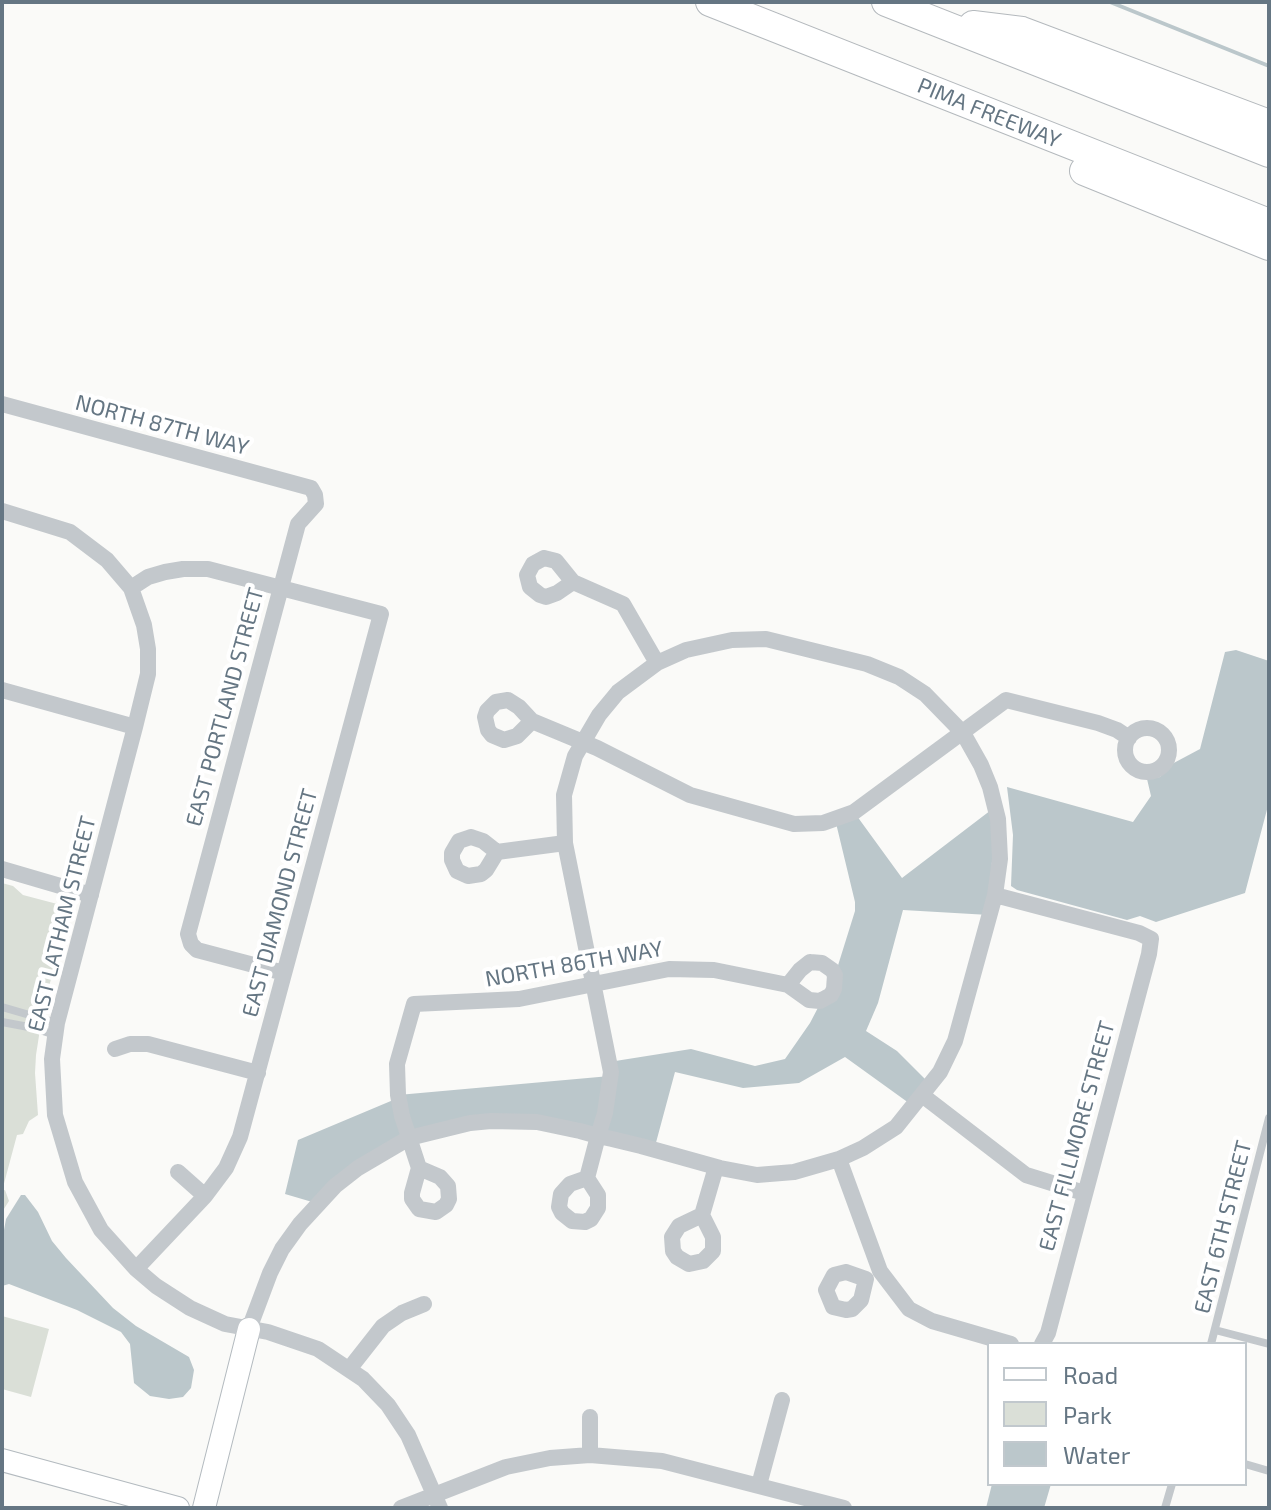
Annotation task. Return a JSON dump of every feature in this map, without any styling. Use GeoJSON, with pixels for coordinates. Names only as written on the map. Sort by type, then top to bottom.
{"type":"FeatureCollection","features":[{"type":"Feature","properties":{"kind":"highway","name":"PIMA FREEWAY"},"geometry":{"type":"LineString","coordinates":[[710,2],[1269,223]]}},
{"type":"Feature","properties":{"kind":"highway"},"geometry":{"type":"LineString","coordinates":[[886,2],[1269,153]]}},
{"type":"Feature","properties":{"kind":"highway"},"geometry":{"type":"LineString","coordinates":[[936,22],[1022,31],[1269,124]]}},
{"type":"Feature","properties":{"kind":"highway"},"geometry":{"type":"LineString","coordinates":[[988,113],[1089,173],[1269,246]]}},
{"type":"Feature","properties":{"kind":"street","name":"NORTH 87TH WAY"},"geometry":{"type":"LineString","coordinates":[[2,404],[311,488]]}},
{"type":"Feature","properties":{"kind":"street","name":"EAST PORTLAND STREET"},"geometry":{"type":"LineString","coordinates":[[284,973],[197,950],[188,934],[298,524],[316,504],[311,488]]}},
{"type":"Feature","properties":{"kind":"street"},"geometry":{"type":"LineString","coordinates":[[2,511],[52,525],[77,537],[107,560],[131,588],[148,577],[196,568],[280,587]]}},
{"type":"Feature","properties":{"kind":"street"},"geometry":{"type":"LineString","coordinates":[[573,582],[623,604],[657,663]]}},
{"type":"Feature","properties":{"kind":"street","name":"EAST DIAMOND STREET"},"geometry":{"type":"LineString","coordinates":[[136,1269],[205,1196],[226,1168],[240,1137],[381,614],[280,587]]}},
{"type":"Feature","properties":{"kind":"street","name":"EAST LATHAM STREET"},"geometry":{"type":"LineString","coordinates":[[131,588],[144,625],[148,674],[56,1029],[52,1072],[55,1115],[75,1182],[101,1230],[156,1286],[190,1308],[225,1324],[301,1342],[350,1368],[376,1391],[399,1420],[437,1501]]}},
{"type":"Feature","properties":{"kind":"street"},"geometry":{"type":"LineString","coordinates":[[204,1508],[249,1329],[282,1249],[335,1186],[358,1168],[409,1138],[449,1127],[491,1121],[537,1122],[598,1136],[716,1167],[757,1175],[794,1172],[839,1159],[896,1127],[940,1072],[955,1041],[995,895],[1000,859],[998,819],[990,787],[963,733],[925,694],[899,677],[867,664],[766,639],[732,640],[686,650],[657,663],[618,692],[599,715],[581,742],[564,795],[565,843],[611,1072],[607,1102],[598,1136],[587,1178]]}},
{"type":"Feature","properties":{"kind":"street"},"geometry":{"type":"LineString","coordinates":[[2,690],[135,727]]}},
{"type":"Feature","properties":{"kind":"street"},"geometry":{"type":"LineString","coordinates":[[532,721],[690,795],[794,824],[823,823],[854,812],[1006,700],[1098,723],[1129,738]]}},
{"type":"Feature","properties":{"kind":"street"},"geometry":{"type":"LineString","coordinates":[[497,852],[565,843]]}},
{"type":"Feature","properties":{"kind":"street"},"geometry":{"type":"LineString","coordinates":[[2,869],[91,895]]}},
{"type":"Feature","properties":{"kind":"street","name":"EAST FILLMORE STREET"},"geometry":{"type":"LineString","coordinates":[[995,895],[1139,933],[1151,939],[1048,1333],[1043,1342]]}},
{"type":"Feature","properties":{"kind":"street","name":"NORTH 86TH WAY"},"geometry":{"type":"LineString","coordinates":[[409,1138],[398,1098],[397,1064],[414,1004],[519,999],[646,973],[694,969],[788,985]]}},
{"type":"Feature","properties":{"kind":"street"},"geometry":{"type":"LineString","coordinates":[[115,1049],[130,1044],[148,1044],[258,1073]]}},
{"type":"Feature","properties":{"kind":"street"},"geometry":{"type":"LineString","coordinates":[[922,1095],[1026,1175],[1084,1193]]}},
{"type":"Feature","properties":{"kind":"street"},"geometry":{"type":"LineString","coordinates":[[409,1138],[419,1168]]}},
{"type":"Feature","properties":{"kind":"street"},"geometry":{"type":"LineString","coordinates":[[839,1159],[873,1275],[909,1309],[932,1321],[1004,1342]]}},
{"type":"Feature","properties":{"kind":"street"},"geometry":{"type":"LineString","coordinates":[[702,1215],[716,1167]]}},
{"type":"Feature","properties":{"kind":"street"},"geometry":{"type":"LineString","coordinates":[[178,1172],[205,1196]]}},
{"type":"Feature","properties":{"kind":"street"},"geometry":{"type":"LineString","coordinates":[[350,1368],[383,1326],[402,1313],[424,1304]]}},
{"type":"Feature","properties":{"kind":"street"},"geometry":{"type":"LineString","coordinates":[[759,1485],[782,1400]]}},
{"type":"Feature","properties":{"kind":"street"},"geometry":{"type":"LineString","coordinates":[[590,1417],[590,1455]]}},
{"type":"Feature","properties":{"kind":"street"},"geometry":{"type":"LineString","coordinates":[[401,1508],[437,1501],[485,1473],[517,1464],[590,1455],[662,1461],[844,1508]]}},
{"type":"Feature","properties":{"kind":"street"},"geometry":{"type":"LineString","coordinates":[[2,1460],[178,1508]]}},
{"type":"Feature","properties":{"kind":"lane"},"geometry":{"type":"LineString","coordinates":[[2,1007],[56,1029]]}},
{"type":"Feature","properties":{"kind":"lane"},"geometry":{"type":"LineString","coordinates":[[2,1022],[56,1029]]}},
{"type":"Feature","properties":{"kind":"lane","name":"EAST 6TH STREET"},"geometry":{"type":"LineString","coordinates":[[1212,1342],[1269,1118]]}},
{"type":"Feature","properties":{"kind":"lane"},"geometry":{"type":"LineString","coordinates":[[1215,1330],[1269,1344]]}},
{"type":"Feature","properties":{"kind":"lane"},"geometry":{"type":"LineString","coordinates":[[1247,1465],[1269,1471]]}},
{"type":"Feature","properties":{"kind":"lane"},"geometry":{"type":"LineString","coordinates":[[1165,1508],[1171,1486]]}},
{"type":"Feature","properties":{"kind":"green space"},"geometry":{"type":"Polygon","coordinates":[[[2,883],[13,886],[23,895],[61,905],[68,913],[43,1010],[36,1055],[38,1115],[29,1121],[23,1134],[17,1135],[2,1191],[2,883]]]}},
{"type":"Feature","properties":{"kind":"green space"},"geometry":{"type":"Polygon","coordinates":[[[5,1190],[9,1201],[2,1212],[2,1191],[5,1190]]]}},
{"type":"Feature","properties":{"kind":"green space"},"geometry":{"type":"Polygon","coordinates":[[[2,1316],[49,1329],[31,1397],[2,1389],[2,1316]]]}},
{"type":"Feature","properties":{"kind":"water"},"geometry":{"type":"Polygon","coordinates":[[[1236,650],[1269,661],[1269,802],[1245,893],[1156,922],[1140,916],[1127,920],[1011,886],[1013,835],[1007,787],[1133,822],[1151,796],[1147,779],[1160,777],[1170,765],[1200,749],[1225,652],[1236,650]]]}},
{"type":"Feature","properties":{"kind":"water"},"geometry":{"type":"Polygon","coordinates":[[[995,807],[989,915],[903,910],[878,1003],[866,1031],[897,1051],[930,1084],[913,1106],[845,1057],[799,1083],[743,1088],[675,1072],[654,1150],[537,1122],[409,1138],[319,1204],[285,1194],[298,1140],[398,1098],[398,1095],[610,1076],[609,1062],[691,1049],[755,1066],[785,1059],[810,1023],[835,975],[855,911],[835,819],[854,812],[902,878],[995,807]]]}},
{"type":"Feature","properties":{"kind":"water"},"geometry":{"type":"Polygon","coordinates":[[[21,1195],[25,1195],[38,1212],[52,1241],[113,1308],[136,1326],[189,1357],[194,1370],[191,1388],[183,1397],[169,1399],[150,1396],[134,1383],[130,1344],[121,1332],[77,1310],[9,1284],[2,1286],[2,1241],[6,1219],[21,1195]]]}},
{"type":"Feature","properties":{"kind":"water"},"geometry":{"type":"Polygon","coordinates":[[[992,1486],[1050,1486],[1044,1508],[986,1508],[992,1486]]]}},
{"type":"Feature","properties":{"kind":"waterway"},"geometry":{"type":"LineString","coordinates":[[1110,2],[1269,66]]}}]}
